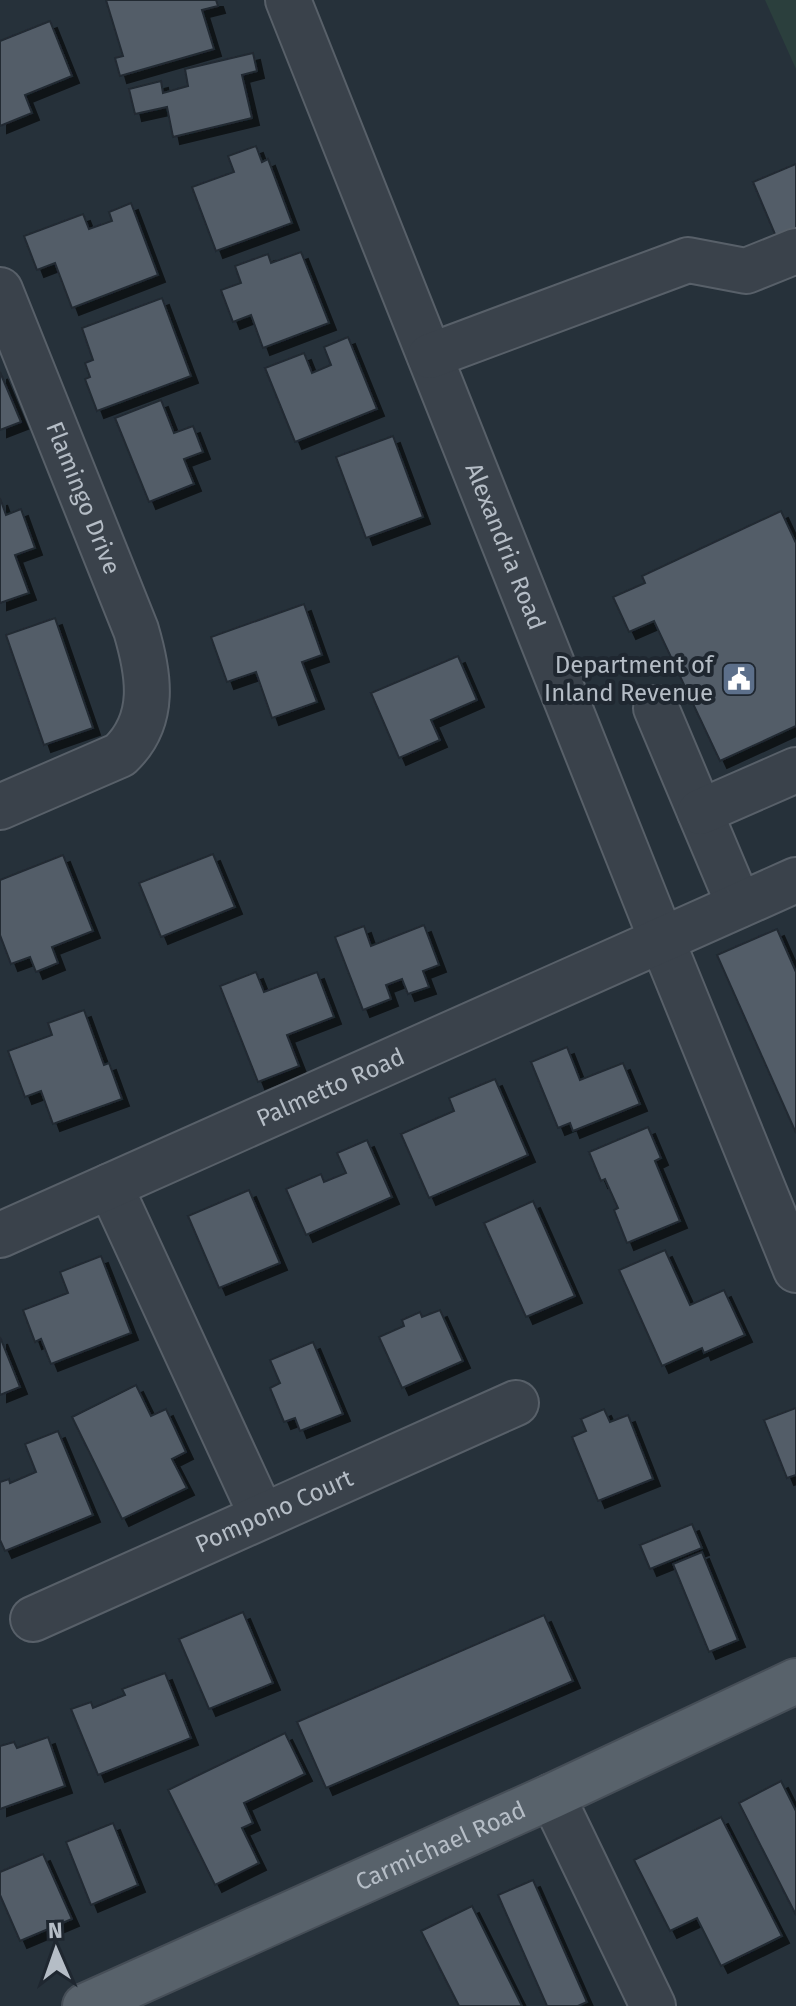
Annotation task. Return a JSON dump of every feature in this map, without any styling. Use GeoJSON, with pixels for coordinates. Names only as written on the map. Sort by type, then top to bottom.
{"type":"FeatureCollection","features":[{"type":"Feature","properties":{"kind":"main road","name":"Carmichael Road"},"geometry":{"type":"LineString","coordinates":[[85,2006],[552,1796],[796,1681]]}},
{"type":"Feature","properties":{"kind":"street","name":"Alexandria Road"},"geometry":{"type":"LineString","coordinates":[[288,0],[796,1270]]}},
{"type":"Feature","properties":{"kind":"street"},"geometry":{"type":"LineString","coordinates":[[430,356],[688,260],[746,271],[796,251]]}},
{"type":"Feature","properties":{"kind":"street","name":"Flamingo Drive"},"geometry":{"type":"LineString","coordinates":[[0,290],[136,630],[147,675],[146,709],[134,740],[120,755],[0,807]]}},
{"type":"Feature","properties":{"kind":"street"},"geometry":{"type":"LineString","coordinates":[[656,708],[739,905]]}},
{"type":"Feature","properties":{"kind":"street"},"geometry":{"type":"LineString","coordinates":[[700,812],[796,770]]}},
{"type":"Feature","properties":{"kind":"street","name":"Palmetto Road"},"geometry":{"type":"LineString","coordinates":[[0,1235],[796,880]]}},
{"type":"Feature","properties":{"kind":"street"},"geometry":{"type":"LineString","coordinates":[[110,1186],[262,1516]]}},
{"type":"Feature","properties":{"kind":"street","name":"Pompono Court"},"geometry":{"type":"LineString","coordinates":[[33,1619],[516,1403]]}},
{"type":"Feature","properties":{"kind":"street"},"geometry":{"type":"LineString","coordinates":[[552,1796],[653,2006]]}},
{"type":"Feature","properties":{"kind":"green space"},"geometry":{"type":"Polygon","coordinates":[[[765,0],[796,0],[796,69],[765,0]]]}},
{"type":"Feature","properties":{"kind":"building"},"geometry":{"type":"Polygon","coordinates":[[[106,0],[216,0],[218,6],[202,10],[214,49],[120,76],[115,58],[123,56],[106,0]]]}},
{"type":"Feature","properties":{"kind":"building"},"geometry":{"type":"Polygon","coordinates":[[[50,21],[72,76],[25,95],[32,113],[0,126],[0,41],[50,21]]]}},
{"type":"Feature","properties":{"kind":"building"},"geometry":{"type":"Polygon","coordinates":[[[253,53],[257,71],[242,75],[252,118],[173,137],[167,107],[135,114],[129,89],[161,81],[163,93],[188,86],[185,69],[253,53]]]}},
{"type":"Feature","properties":{"kind":"building"},"geometry":{"type":"Polygon","coordinates":[[[256,146],[262,162],[268,159],[292,223],[216,251],[192,187],[234,172],[228,156],[256,146]]]}},
{"type":"Feature","properties":{"kind":"building"},"geometry":{"type":"Polygon","coordinates":[[[796,164],[796,231],[777,239],[753,182],[796,164]]]}},
{"type":"Feature","properties":{"kind":"building"},"geometry":{"type":"Polygon","coordinates":[[[131,203],[158,275],[72,308],[55,263],[37,270],[24,236],[83,214],[89,229],[112,221],[109,212],[131,203]]]}},
{"type":"Feature","properties":{"kind":"building"},"geometry":{"type":"Polygon","coordinates":[[[301,252],[329,323],[263,348],[251,315],[233,322],[221,290],[241,283],[235,266],[268,254],[271,263],[301,252]]]}},
{"type":"Feature","properties":{"kind":"building"},"geometry":{"type":"Polygon","coordinates":[[[162,298],[191,376],[97,411],[85,379],[90,377],[85,363],[93,360],[82,328],[162,298]]]}},
{"type":"Feature","properties":{"kind":"building"},"geometry":{"type":"Polygon","coordinates":[[[348,337],[377,409],[295,442],[265,368],[304,353],[312,373],[331,365],[324,347],[348,337]]]}},
{"type":"Feature","properties":{"kind":"building"},"geometry":{"type":"Polygon","coordinates":[[[0,372],[21,422],[0,430],[0,372]]]}},
{"type":"Feature","properties":{"kind":"building"},"geometry":{"type":"Polygon","coordinates":[[[161,400],[174,433],[193,426],[203,452],[184,459],[194,484],[149,502],[115,418],[161,400]]]}},
{"type":"Feature","properties":{"kind":"building"},"geometry":{"type":"Polygon","coordinates":[[[393,436],[423,517],[366,538],[336,457],[393,436]]]}},
{"type":"Feature","properties":{"kind":"building"},"geometry":{"type":"Polygon","coordinates":[[[0,498],[6,515],[21,509],[35,548],[15,555],[29,593],[0,603],[0,498]]]}},
{"type":"Feature","properties":{"kind":"building","name":"Department of Inland Revenue"},"geometry":{"type":"Polygon","coordinates":[[[781,511],[796,543],[796,726],[720,761],[654,621],[629,632],[613,597],[645,583],[642,576],[781,511]]]}},
{"type":"Feature","properties":{"kind":"building"},"geometry":{"type":"Polygon","coordinates":[[[304,604],[322,655],[302,662],[317,702],[272,718],[256,672],[227,682],[211,637],[304,604]]]}},
{"type":"Feature","properties":{"kind":"building"},"geometry":{"type":"Polygon","coordinates":[[[55,618],[93,728],[44,745],[6,635],[55,618]]]}},
{"type":"Feature","properties":{"kind":"building"},"geometry":{"type":"Polygon","coordinates":[[[458,656],[477,700],[431,720],[440,740],[399,758],[371,693],[458,656]]]}},
{"type":"Feature","properties":{"kind":"building"},"geometry":{"type":"Polygon","coordinates":[[[213,854],[235,907],[161,937],[139,883],[213,854]]]}},
{"type":"Feature","properties":{"kind":"building"},"geometry":{"type":"Polygon","coordinates":[[[63,855],[93,931],[52,947],[58,963],[36,972],[30,957],[11,964],[0,935],[0,880],[63,855]]]}},
{"type":"Feature","properties":{"kind":"building"},"geometry":{"type":"Polygon","coordinates":[[[424,925],[439,965],[423,971],[429,987],[408,994],[402,979],[386,985],[391,999],[363,1010],[335,937],[364,926],[371,946],[424,925]]]}},
{"type":"Feature","properties":{"kind":"building"},"geometry":{"type":"Polygon","coordinates":[[[777,929],[796,972],[796,1133],[717,955],[777,929]]]}},
{"type":"Feature","properties":{"kind":"building"},"geometry":{"type":"Polygon","coordinates":[[[256,972],[264,992],[317,972],[334,1017],[287,1035],[299,1066],[258,1082],[220,986],[256,972]]]}},
{"type":"Feature","properties":{"kind":"building"},"geometry":{"type":"Polygon","coordinates":[[[84,1010],[104,1065],[109,1063],[122,1099],[53,1124],[41,1091],[25,1097],[8,1051],[52,1035],[48,1023],[84,1010]]]}},
{"type":"Feature","properties":{"kind":"building"},"geometry":{"type":"Polygon","coordinates":[[[567,1047],[580,1080],[623,1063],[640,1104],[573,1131],[570,1123],[558,1128],[531,1062],[567,1047]]]}},
{"type":"Feature","properties":{"kind":"building"},"geometry":{"type":"Polygon","coordinates":[[[495,1079],[528,1155],[429,1198],[401,1134],[454,1111],[449,1098],[495,1079]]]}},
{"type":"Feature","properties":{"kind":"building"},"geometry":{"type":"Polygon","coordinates":[[[648,1127],[661,1158],[655,1161],[680,1221],[627,1243],[614,1210],[618,1208],[605,1179],[601,1181],[589,1152],[648,1127]]]}},
{"type":"Feature","properties":{"kind":"building"},"geometry":{"type":"Polygon","coordinates":[[[367,1140],[392,1197],[306,1235],[286,1189],[321,1174],[324,1182],[346,1173],[337,1153],[367,1140]]]}},
{"type":"Feature","properties":{"kind":"building"},"geometry":{"type":"Polygon","coordinates":[[[249,1190],[280,1263],[219,1288],[188,1216],[249,1190]]]}},
{"type":"Feature","properties":{"kind":"building"},"geometry":{"type":"Polygon","coordinates":[[[533,1201],[575,1296],[526,1317],[484,1223],[533,1201]]]}},
{"type":"Feature","properties":{"kind":"building"},"geometry":{"type":"Polygon","coordinates":[[[665,1250],[690,1305],[724,1290],[745,1335],[704,1353],[702,1348],[662,1366],[619,1270],[665,1250]]]}},
{"type":"Feature","properties":{"kind":"building"},"geometry":{"type":"Polygon","coordinates":[[[101,1256],[131,1333],[51,1364],[41,1339],[35,1342],[23,1310],[68,1293],[60,1272],[101,1256]]]}},
{"type":"Feature","properties":{"kind":"building"},"geometry":{"type":"Polygon","coordinates":[[[440,1310],[463,1361],[402,1388],[379,1337],[404,1326],[402,1320],[420,1312],[422,1317],[440,1310]]]}},
{"type":"Feature","properties":{"kind":"building"},"geometry":{"type":"Polygon","coordinates":[[[0,1337],[20,1387],[0,1395],[0,1337]]]}},
{"type":"Feature","properties":{"kind":"building"},"geometry":{"type":"Polygon","coordinates":[[[313,1342],[343,1414],[300,1431],[295,1418],[284,1422],[270,1388],[280,1383],[270,1360],[313,1342]]]}},
{"type":"Feature","properties":{"kind":"building"},"geometry":{"type":"Polygon","coordinates":[[[136,1385],[151,1416],[166,1409],[186,1452],[172,1459],[187,1488],[122,1519],[72,1417],[136,1385]]]}},
{"type":"Feature","properties":{"kind":"building"},"geometry":{"type":"Polygon","coordinates":[[[796,1408],[796,1475],[787,1478],[764,1420],[796,1408]]]}},
{"type":"Feature","properties":{"kind":"building"},"geometry":{"type":"Polygon","coordinates":[[[604,1409],[610,1422],[628,1415],[653,1479],[598,1501],[572,1437],[586,1431],[581,1419],[604,1409]]]}},
{"type":"Feature","properties":{"kind":"building"},"geometry":{"type":"Polygon","coordinates":[[[58,1431],[93,1515],[5,1551],[0,1540],[0,1482],[9,1479],[10,1483],[36,1472],[25,1444],[58,1431]]]}},
{"type":"Feature","properties":{"kind":"building"},"geometry":{"type":"Polygon","coordinates":[[[692,1524],[702,1548],[650,1569],[640,1545],[692,1524]]]}},
{"type":"Feature","properties":{"kind":"building"},"geometry":{"type":"Polygon","coordinates":[[[702,1552],[738,1640],[709,1652],[673,1564],[702,1552]]]}},
{"type":"Feature","properties":{"kind":"building"},"geometry":{"type":"Polygon","coordinates":[[[243,1612],[273,1683],[209,1709],[179,1639],[243,1612]]]}},
{"type":"Feature","properties":{"kind":"building"},"geometry":{"type":"Polygon","coordinates":[[[544,1615],[573,1681],[326,1788],[297,1722],[544,1615]]]}},
{"type":"Feature","properties":{"kind":"building"},"geometry":{"type":"Polygon","coordinates":[[[165,1673],[191,1738],[98,1775],[71,1709],[91,1702],[93,1708],[125,1695],[122,1689],[165,1673]]]}},
{"type":"Feature","properties":{"kind":"building"},"geometry":{"type":"Polygon","coordinates":[[[285,1733],[305,1774],[244,1803],[253,1823],[242,1828],[259,1863],[215,1885],[168,1790],[285,1733]]]}},
{"type":"Feature","properties":{"kind":"building"},"geometry":{"type":"Polygon","coordinates":[[[48,1737],[65,1786],[0,1809],[0,1746],[14,1742],[17,1748],[48,1737]]]}},
{"type":"Feature","properties":{"kind":"building"},"geometry":{"type":"Polygon","coordinates":[[[781,1781],[796,1811],[796,1915],[739,1803],[781,1781]]]}},
{"type":"Feature","properties":{"kind":"building"},"geometry":{"type":"Polygon","coordinates":[[[721,1817],[782,1936],[721,1966],[697,1918],[670,1931],[634,1860],[721,1817]]]}},
{"type":"Feature","properties":{"kind":"building"},"geometry":{"type":"Polygon","coordinates":[[[113,1823],[138,1885],[91,1905],[66,1842],[113,1823]]]}},
{"type":"Feature","properties":{"kind":"building"},"geometry":{"type":"Polygon","coordinates":[[[43,1854],[72,1919],[20,1941],[0,1895],[0,1872],[43,1854]]]}},
{"type":"Feature","properties":{"kind":"building"},"geometry":{"type":"Polygon","coordinates":[[[533,1880],[587,2002],[578,2006],[547,2006],[498,1895],[533,1880]]]}},
{"type":"Feature","properties":{"kind":"building"},"geometry":{"type":"Polygon","coordinates":[[[472,1906],[522,2006],[459,2006],[421,1931],[472,1906]]]}},
{"type":"Feature","properties":{"kind":"place","name":"Department of Inland Revenue"},"geometry":{"type":"Point","coordinates":[739,679]}}]}
